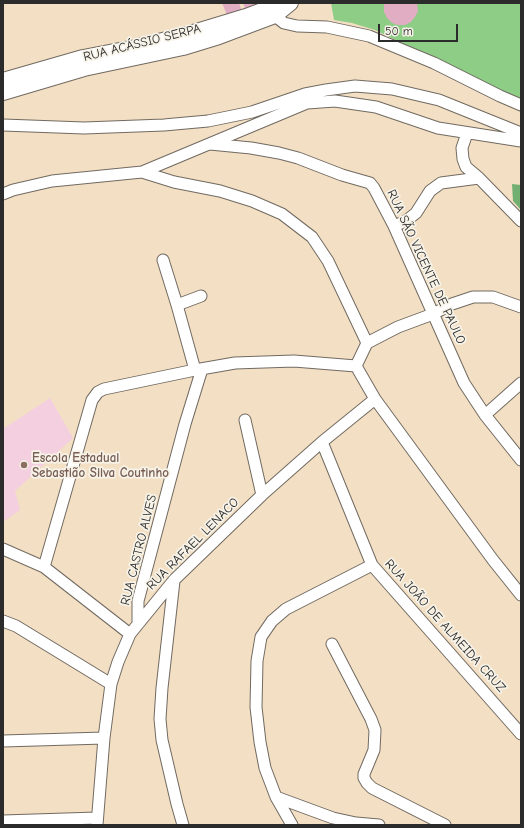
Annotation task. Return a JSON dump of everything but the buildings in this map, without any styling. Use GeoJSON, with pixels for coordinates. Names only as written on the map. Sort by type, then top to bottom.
{"type":"FeatureCollection","features":[{"type":"Feature","properties":{"kind":"street","name":"RUA ACÁSSIO SERPA"},"geometry":{"type":"LineString","coordinates":[[3,93],[83,63],[246,16],[273,12],[292,3]]}},
{"type":"Feature","properties":{"kind":"street"},"geometry":{"type":"LineString","coordinates":[[273,12],[284,23],[297,26],[327,28],[369,36],[434,63],[521,105]]}},
{"type":"Feature","properties":{"kind":"street","name":"RUA ACÁSSIO SERPA"},"geometry":{"type":"LineString","coordinates":[[3,80],[83,63]]}},
{"type":"Feature","properties":{"kind":"street"},"geometry":{"type":"LineString","coordinates":[[3,194],[13,190],[52,181],[142,172],[210,144],[326,90],[355,86],[392,89],[439,100],[521,133]]}},
{"type":"Feature","properties":{"kind":"street"},"geometry":{"type":"LineString","coordinates":[[3,125],[84,128],[164,125],[208,121],[306,99],[335,101],[376,108],[438,128],[521,141]]}},
{"type":"Feature","properties":{"kind":"street"},"geometry":{"type":"LineString","coordinates":[[467,133],[462,148],[462,159],[466,167],[479,178],[521,221]]}},
{"type":"Feature","properties":{"kind":"street","name":"RUA SÃO VICENTE DE PAULO"},"geometry":{"type":"LineString","coordinates":[[210,144],[251,148],[298,158],[342,175],[367,181],[374,188],[394,226],[464,383],[485,415],[521,460]]}},
{"type":"Feature","properties":{"kind":"street"},"geometry":{"type":"LineString","coordinates":[[142,172],[174,182],[220,191],[252,201],[282,214],[312,237],[328,261],[366,343]]}},
{"type":"Feature","properties":{"kind":"street"},"geometry":{"type":"LineString","coordinates":[[394,226],[406,221],[416,213],[430,191],[441,183],[479,178]]}},
{"type":"Feature","properties":{"kind":"street"},"geometry":{"type":"LineString","coordinates":[[163,260],[198,369]]}},
{"type":"Feature","properties":{"kind":"street"},"geometry":{"type":"LineString","coordinates":[[177,305],[201,296]]}},
{"type":"Feature","properties":{"kind":"street"},"geometry":{"type":"LineString","coordinates":[[356,366],[366,343],[398,327],[434,314],[452,304],[473,297],[493,297],[521,307]]}},
{"type":"Feature","properties":{"kind":"street"},"geometry":{"type":"LineString","coordinates":[[44,567],[92,400],[98,392],[104,389],[198,369],[235,363],[294,361],[356,366]]}},
{"type":"Feature","properties":{"kind":"street"},"geometry":{"type":"LineString","coordinates":[[356,366],[375,400],[493,560],[521,595]]}},
{"type":"Feature","properties":{"kind":"street","name":"RUA CASTRO ALVES"},"geometry":{"type":"LineString","coordinates":[[138,623],[138,601],[198,369]]}},
{"type":"Feature","properties":{"kind":"street"},"geometry":{"type":"LineString","coordinates":[[485,415],[521,383]]}},
{"type":"Feature","properties":{"kind":"street","name":"RUA RAFAEL LENACO"},"geometry":{"type":"LineString","coordinates":[[97,822],[110,684],[130,634],[174,580],[262,495],[322,442],[375,400]]}},
{"type":"Feature","properties":{"kind":"street"},"geometry":{"type":"LineString","coordinates":[[245,420],[262,495]]}},
{"type":"Feature","properties":{"kind":"street","name":"RUA JOÃO DE ALMEIDA CRUZ"},"geometry":{"type":"LineString","coordinates":[[322,442],[372,565],[521,734]]}},
{"type":"Feature","properties":{"kind":"street","name":"RUA CASTRO ALVES"},"geometry":{"type":"LineString","coordinates":[[3,549],[44,567],[130,634]]}},
{"type":"Feature","properties":{"kind":"street"},"geometry":{"type":"LineString","coordinates":[[292,825],[276,797],[265,768],[260,742],[256,707],[256,668],[261,637],[272,621],[286,609],[372,565]]}},
{"type":"Feature","properties":{"kind":"street"},"geometry":{"type":"LineString","coordinates":[[174,580],[160,719],[162,740],[183,825]]}},
{"type":"Feature","properties":{"kind":"street"},"geometry":{"type":"LineString","coordinates":[[3,621],[16,626],[110,684]]}},
{"type":"Feature","properties":{"kind":"street"},"geometry":{"type":"LineString","coordinates":[[332,644],[371,719],[375,730],[374,750],[364,774],[364,778],[367,783],[372,788],[445,825]]}},
{"type":"Feature","properties":{"kind":"street"},"geometry":{"type":"LineString","coordinates":[[3,741],[104,738]]}},
{"type":"Feature","properties":{"kind":"street"},"geometry":{"type":"LineString","coordinates":[[276,797],[333,818],[379,825]]}},
{"type":"Feature","properties":{"kind":"street"},"geometry":{"type":"LineString","coordinates":[[3,821],[97,822]]}},
{"type":"Feature","properties":{"kind":"shaded area","name":"Escola Estadual Sebastião Silva Coutinho"},"geometry":{"type":"Polygon","coordinates":[[[50,398],[73,438],[15,491],[20,510],[3,522],[3,429],[50,398]]]}},
{"type":"Feature","properties":{"kind":"green space"},"geometry":{"type":"Polygon","coordinates":[[[331,3],[521,3],[521,100],[375,30],[352,23],[334,20],[331,3]]]}},
{"type":"Feature","properties":{"kind":"green space"},"geometry":{"type":"Polygon","coordinates":[[[512,184],[521,185],[521,210],[513,201],[512,184]]]}},
{"type":"Feature","properties":{"kind":"place","name":"Escola Estadual Sebastião Silva Coutinho"},"geometry":{"type":"Point","coordinates":[24,465]}}]}
